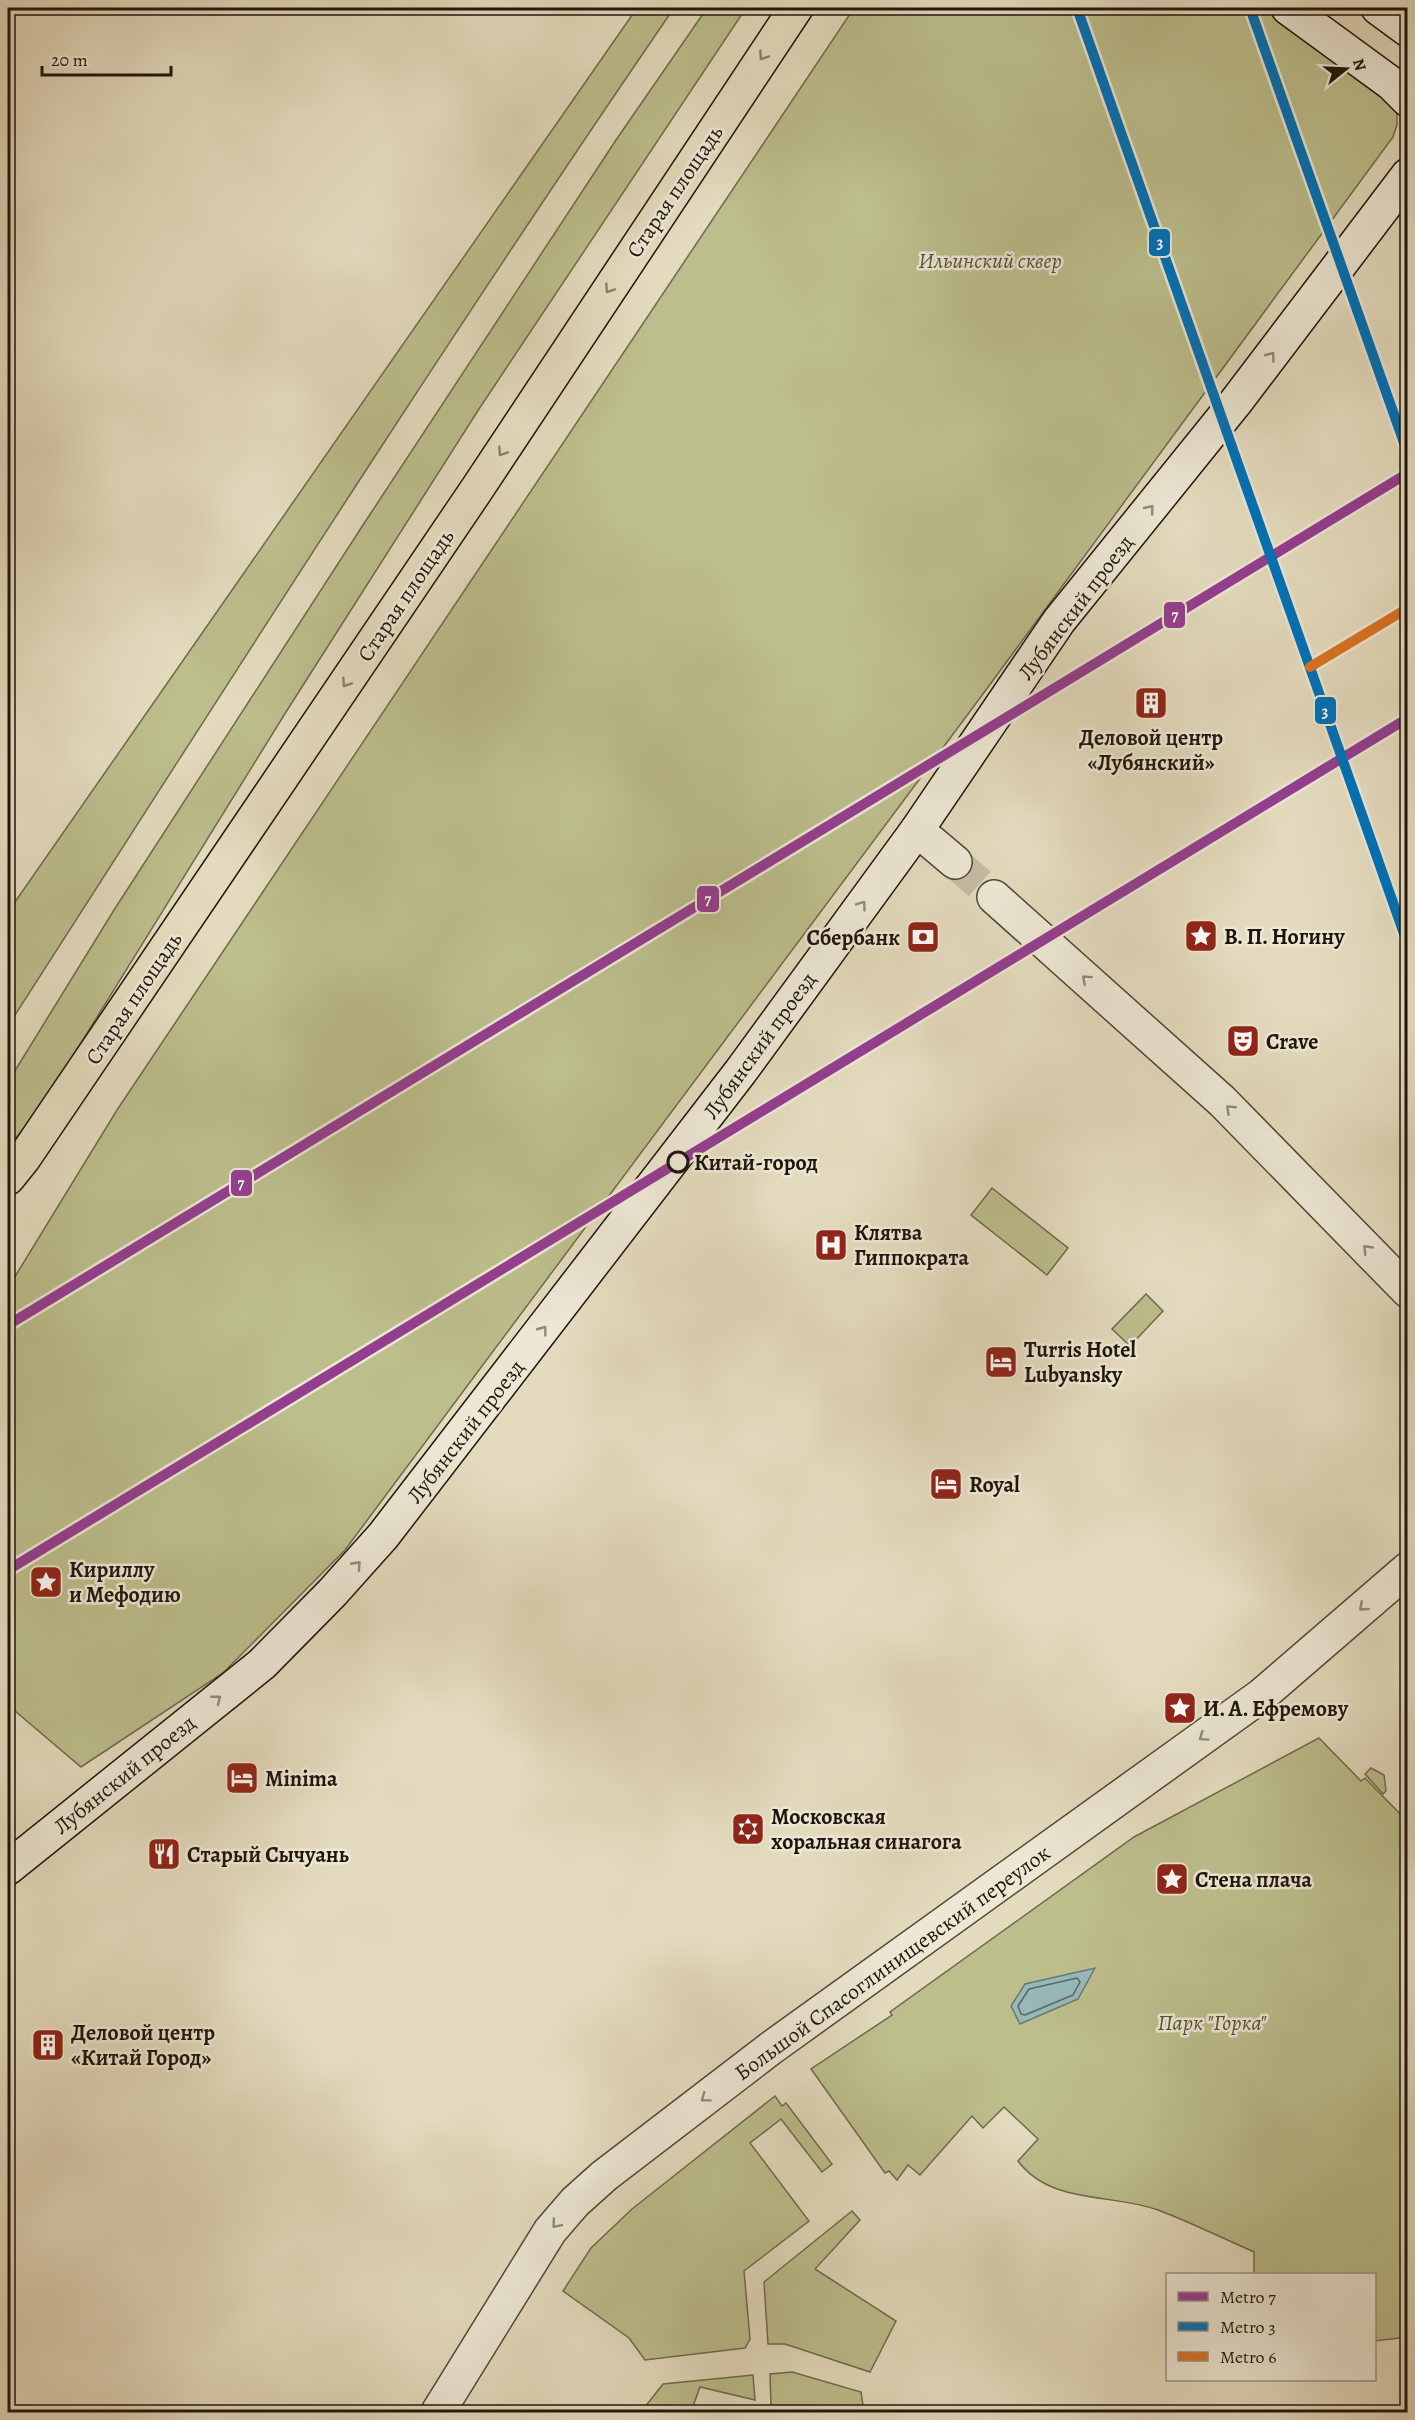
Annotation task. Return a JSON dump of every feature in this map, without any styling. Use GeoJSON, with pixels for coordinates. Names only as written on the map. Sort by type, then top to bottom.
{"type":"FeatureCollection","features":[{"type":"Feature","properties":{"kind":"main road","name":"Старая площадь"},"geometry":{"type":"LineString","coordinates":[[8,1178],[24,1158],[477,489],[796,8]]}},
{"type":"Feature","properties":{"kind":"main road"},"geometry":{"type":"LineString","coordinates":[[1288,8],[1392,84],[1407,100]]}},
{"type":"Feature","properties":{"kind":"main road"},"geometry":{"type":"LineString","coordinates":[[1378,8],[1407,30]]}},
{"type":"Feature","properties":{"kind":"main road","name":"Лубянский проезд"},"geometry":{"type":"LineString","coordinates":[[8,1868],[261,1664],[332,1593],[383,1536],[741,1071],[917,830],[1059,621],[1235,403],[1407,175]]}},
{"type":"Feature","properties":{"kind":"main road"},"geometry":{"type":"LineString","coordinates":[[917,830],[955,861]]}},
{"type":"Feature","properties":{"kind":"main road"},"geometry":{"type":"LineString","coordinates":[[994,897],[1222,1101],[1407,1291]]}},
{"type":"Feature","properties":{"kind":"main road","name":"Большой Спасоглинищевский переулок"},"geometry":{"type":"LineString","coordinates":[[438,2412],[550,2231],[575,2202],[604,2176],[771,2048],[1262,1695],[1407,1569]]}},
{"type":"Feature","properties":{"kind":"green space"},"geometry":{"type":"Polygon","coordinates":[[[637,8],[674,8],[420,387],[8,1026],[8,912],[637,8]]]}},
{"type":"Feature","properties":{"kind":"green space"},"geometry":{"type":"Polygon","coordinates":[[[707,8],[746,8],[479,409],[286,712],[45,1101],[8,1148],[8,1082],[114,910],[363,525],[616,140],[707,8]]]}},
{"type":"Feature","properties":{"kind":"green space","name":"Ильинский сквер"},"geometry":{"type":"Polygon","coordinates":[[[854,8],[1262,8],[1383,96],[1397,112],[1397,125],[1393,137],[980,698],[345,1550],[223,1673],[81,1767],[8,1705],[8,1288],[117,1110],[854,8]]]}},
{"type":"Feature","properties":{"kind":"green space"},"geometry":{"type":"Polygon","coordinates":[[[992,1188],[1068,1248],[1047,1275],[971,1215],[992,1188]]]}},
{"type":"Feature","properties":{"kind":"green space"},"geometry":{"type":"Polygon","coordinates":[[[1146,1294],[1163,1311],[1130,1346],[1112,1329],[1146,1294]]]}},
{"type":"Feature","properties":{"kind":"green space","name":"Парк \"Горка\""},"geometry":{"type":"Polygon","coordinates":[[[1319,1738],[1361,1781],[1365,1778],[1407,1821],[1407,2337],[1376,2341],[1376,2273],[1254,2273],[1254,2252],[1182,2220],[1140,2205],[1083,2196],[1047,2185],[1032,2175],[1018,2161],[1038,2139],[1004,2107],[983,2128],[972,2116],[920,2175],[908,2165],[897,2180],[889,2171],[885,2173],[811,2069],[892,2015],[890,2012],[1134,1837],[1319,1738]]]}},
{"type":"Feature","properties":{"kind":"green space"},"geometry":{"type":"Polygon","coordinates":[[[1371,1768],[1384,1775],[1386,1791],[1383,1794],[1365,1774],[1371,1768]]]}},
{"type":"Feature","properties":{"kind":"green space"},"geometry":{"type":"Polygon","coordinates":[[[775,2096],[782,2106],[786,2103],[832,2164],[822,2172],[781,2119],[750,2143],[809,2221],[744,2271],[750,2339],[745,2348],[645,2360],[629,2338],[563,2291],[591,2248],[632,2209],[775,2096]]]}},
{"type":"Feature","properties":{"kind":"green space"},"geometry":{"type":"Polygon","coordinates":[[[852,2211],[860,2220],[815,2269],[896,2321],[870,2372],[785,2344],[768,2344],[764,2282],[852,2211]]]}},
{"type":"Feature","properties":{"kind":"green space"},"geometry":{"type":"Polygon","coordinates":[[[792,2372],[861,2392],[864,2412],[802,2412],[771,2405],[770,2374],[792,2372]]]}},
{"type":"Feature","properties":{"kind":"green space"},"geometry":{"type":"Polygon","coordinates":[[[753,2375],[755,2400],[700,2387],[691,2412],[641,2412],[663,2384],[753,2375]]]}},
{"type":"Feature","properties":{"kind":"water"},"geometry":{"type":"Polygon","coordinates":[[[1095,1968],[1078,1999],[1020,2024],[1011,2006],[1025,1984],[1095,1968]]]}},
{"type":"Feature","properties":{"kind":"tunnel"},"geometry":{"type":"LineString","coordinates":[[955,862],[994,897]]}},
{"type":"Feature","properties":{"kind":"metro line","name":"3"},"geometry":{"type":"LineString","coordinates":[[1077,8],[1408,945]]}},
{"type":"Feature","properties":{"kind":"metro line","name":"3"},"geometry":{"type":"LineString","coordinates":[[1250,8],[1408,454]]}},
{"type":"Feature","properties":{"kind":"metro line","name":"7"},"geometry":{"type":"LineString","coordinates":[[8,1325],[1408,473]]}},
{"type":"Feature","properties":{"kind":"metro line","name":"6"},"geometry":{"type":"LineString","coordinates":[[1310,667],[1408,608]]}},
{"type":"Feature","properties":{"kind":"metro line","name":"7"},"geometry":{"type":"LineString","coordinates":[[8,1570],[1408,718]]}},
{"type":"Feature","properties":{"kind":"place","name":"Деловой центр «Лубянский»"},"geometry":{"type":"Point","coordinates":[1151,703]}},
{"type":"Feature","properties":{"kind":"place","name":"В. П. Ногину"},"geometry":{"type":"Point","coordinates":[1201,936]}},
{"type":"Feature","properties":{"kind":"place","name":"Сбербанк"},"geometry":{"type":"Point","coordinates":[923,937]}},
{"type":"Feature","properties":{"kind":"place","name":"Crave"},"geometry":{"type":"Point","coordinates":[1243,1041]}},
{"type":"Feature","properties":{"kind":"place","name":"Китай-город"},"geometry":{"type":"Point","coordinates":[678,1162]}},
{"type":"Feature","properties":{"kind":"place","name":"Клятва Гиппократа"},"geometry":{"type":"Point","coordinates":[831,1245]}},
{"type":"Feature","properties":{"kind":"place","name":"Turris Hotel Lubyansky"},"geometry":{"type":"Point","coordinates":[1001,1362]}},
{"type":"Feature","properties":{"kind":"place","name":"Royal"},"geometry":{"type":"Point","coordinates":[946,1484]}},
{"type":"Feature","properties":{"kind":"place","name":"Кириллу и Мефодию"},"geometry":{"type":"Point","coordinates":[46,1582]}},
{"type":"Feature","properties":{"kind":"place","name":"И. А. Ефремову"},"geometry":{"type":"Point","coordinates":[1180,1708]}},
{"type":"Feature","properties":{"kind":"place","name":"Minima"},"geometry":{"type":"Point","coordinates":[242,1778]}},
{"type":"Feature","properties":{"kind":"place","name":"Московская хоральная синагога"},"geometry":{"type":"Point","coordinates":[748,1829]}},
{"type":"Feature","properties":{"kind":"place","name":"Старый Сычуань"},"geometry":{"type":"Point","coordinates":[164,1854]}},
{"type":"Feature","properties":{"kind":"place","name":"Стена плача"},"geometry":{"type":"Point","coordinates":[1172,1879]}},
{"type":"Feature","properties":{"kind":"place","name":"Деловой центр «Китай Город»"},"geometry":{"type":"Point","coordinates":[48,2045]}}]}
